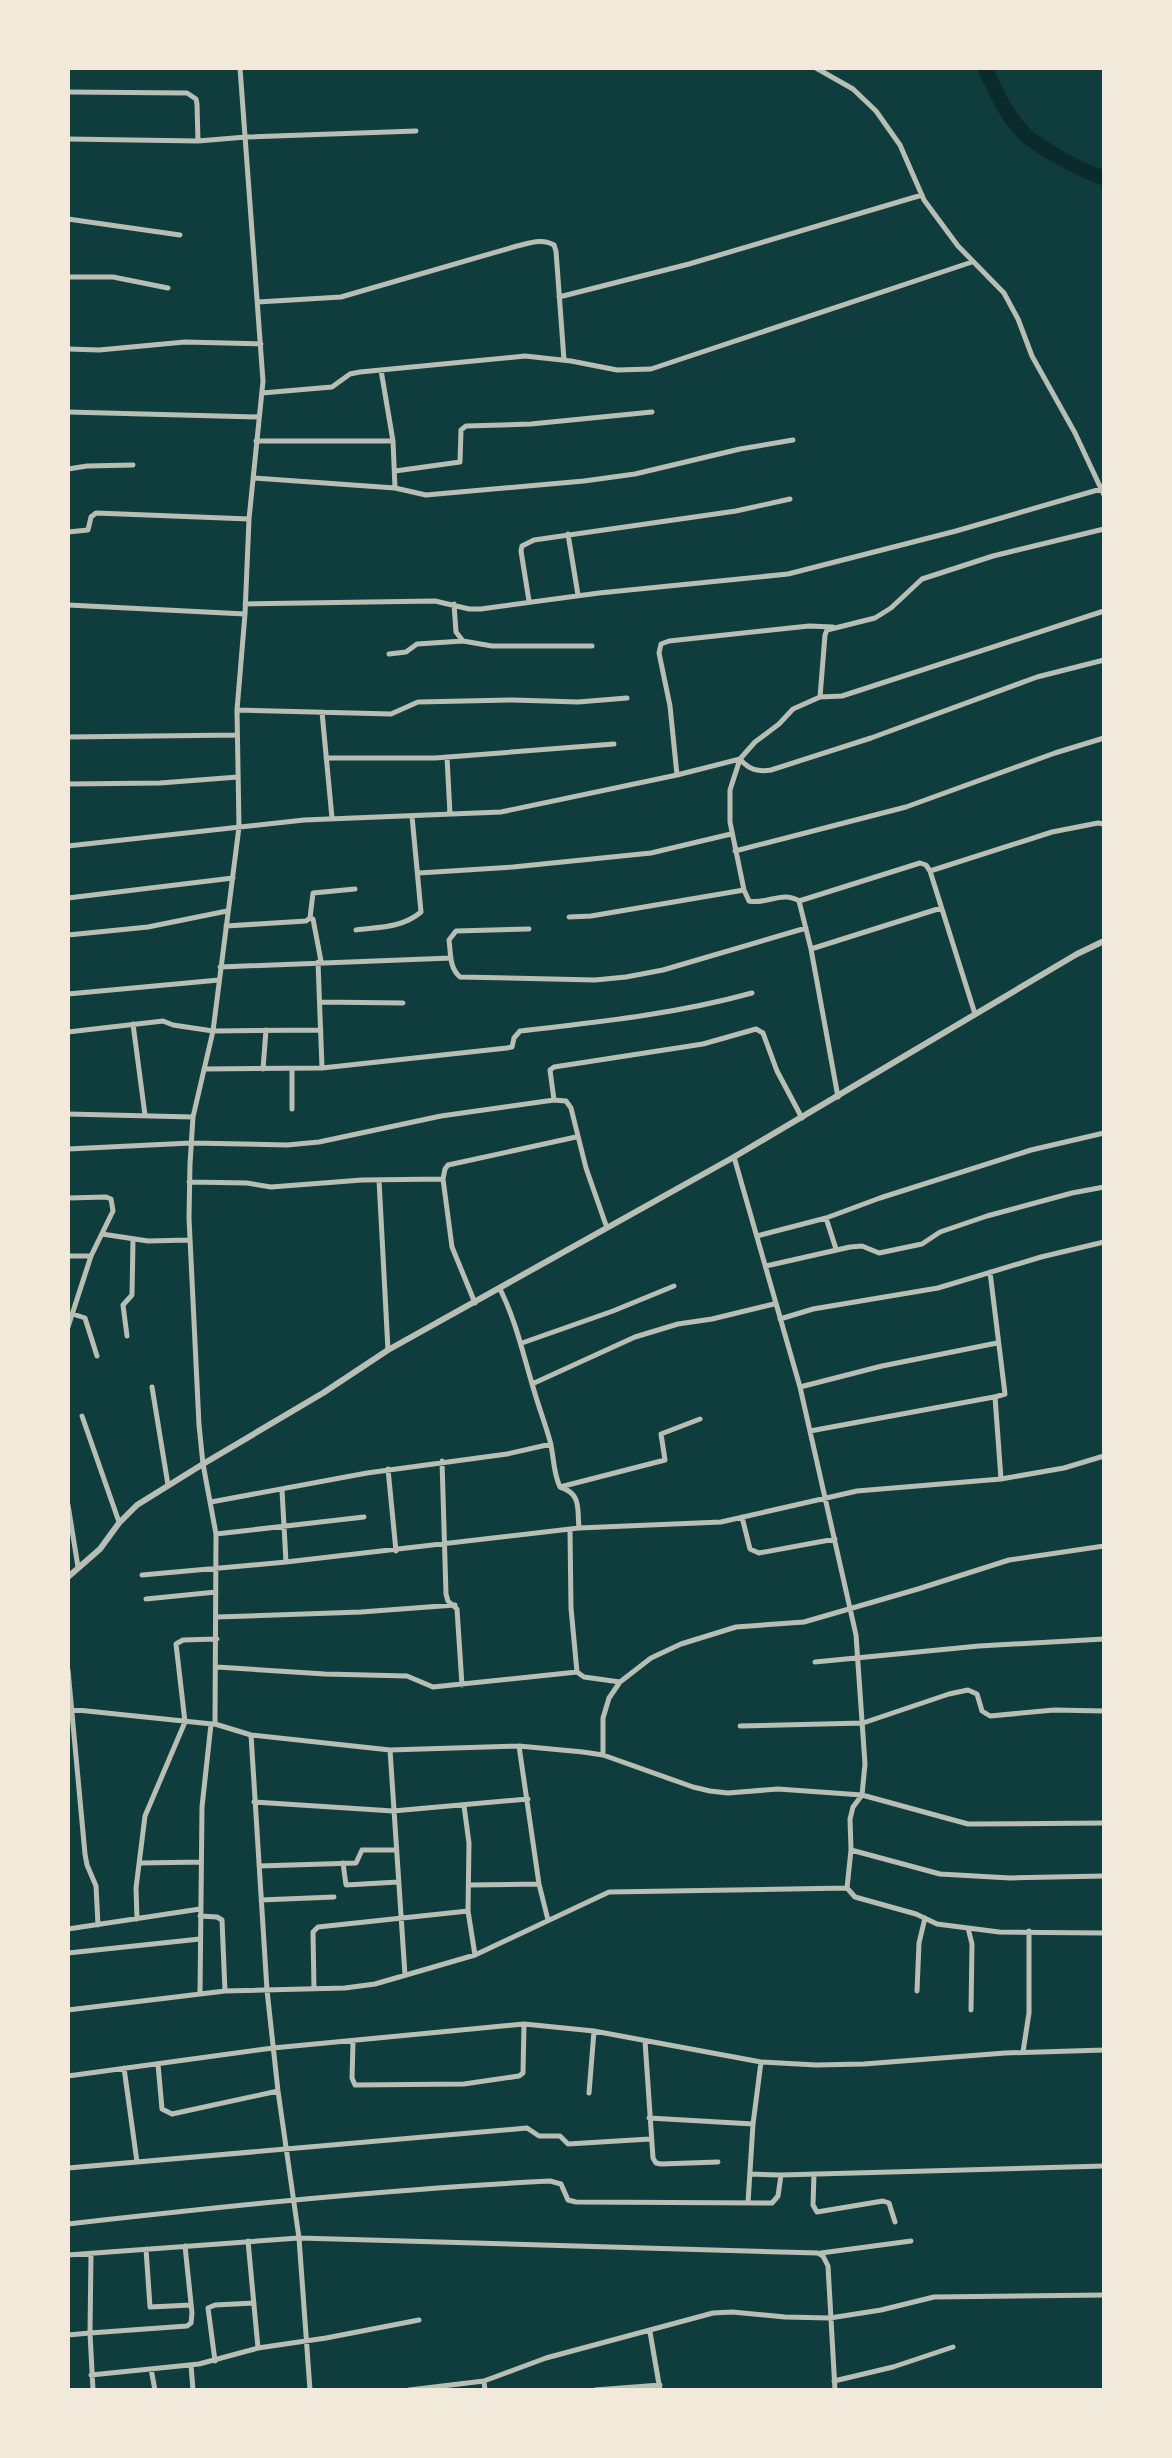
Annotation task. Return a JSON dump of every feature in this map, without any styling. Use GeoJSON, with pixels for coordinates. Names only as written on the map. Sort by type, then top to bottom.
{"type":"FeatureCollection","features":[{"type":"Feature","properties":{"kind":"street"},"geometry":{"type":"LineString","coordinates":[[200,1994],[202,1796],[217,1667],[216,1534],[202,1464],[189,1182],[194,1117],[213,1030],[239,827],[237,710],[249,519],[262,394],[240,68]]}},
{"type":"Feature","properties":{"kind":"street"},"geometry":{"type":"LineString","coordinates":[[245,604],[435,601],[481,609],[788,574],[1103,492],[996,283],[972,262],[939,221],[922,195],[900,145],[876,111],[853,89],[816,68]]}},
{"type":"Feature","properties":{"kind":"street"},"geometry":{"type":"LineString","coordinates":[[68,92],[187,93],[196,99],[198,141]]}},
{"type":"Feature","properties":{"kind":"street"},"geometry":{"type":"LineString","coordinates":[[68,139],[198,141],[416,131]]}},
{"type":"Feature","properties":{"kind":"street"},"geometry":{"type":"LineString","coordinates":[[559,297],[689,264],[922,195]]}},
{"type":"Feature","properties":{"kind":"street"},"geometry":{"type":"LineString","coordinates":[[68,220],[180,235]]}},
{"type":"Feature","properties":{"kind":"street"},"geometry":{"type":"LineString","coordinates":[[258,302],[341,296],[548,242],[554,245],[564,360]]}},
{"type":"Feature","properties":{"kind":"street"},"geometry":{"type":"LineString","coordinates":[[262,394],[332,388],[350,374],[525,356],[617,370],[652,369],[972,262]]}},
{"type":"Feature","properties":{"kind":"street"},"geometry":{"type":"LineString","coordinates":[[68,277],[112,277],[168,288]]}},
{"type":"Feature","properties":{"kind":"street"},"geometry":{"type":"LineString","coordinates":[[68,349],[185,342],[261,344]]}},
{"type":"Feature","properties":{"kind":"street"},"geometry":{"type":"LineString","coordinates":[[381,370],[396,488]]}},
{"type":"Feature","properties":{"kind":"street"},"geometry":{"type":"LineString","coordinates":[[68,412],[258,416]]}},
{"type":"Feature","properties":{"kind":"street"},"geometry":{"type":"LineString","coordinates":[[395,470],[460,462],[461,430],[466,426],[652,412]]}},
{"type":"Feature","properties":{"kind":"street"},"geometry":{"type":"LineString","coordinates":[[253,478],[396,488],[426,495],[584,482],[793,440]]}},
{"type":"Feature","properties":{"kind":"street"},"geometry":{"type":"LineString","coordinates":[[256,441],[393,441]]}},
{"type":"Feature","properties":{"kind":"street"},"geometry":{"type":"LineString","coordinates":[[68,469],[133,464]]}},
{"type":"Feature","properties":{"kind":"street"},"geometry":{"type":"LineString","coordinates":[[529,601],[521,552],[522,546],[534,540],[790,499]]}},
{"type":"Feature","properties":{"kind":"street"},"geometry":{"type":"LineString","coordinates":[[68,532],[88,530],[91,516],[96,513],[249,519]]}},
{"type":"Feature","properties":{"kind":"street"},"geometry":{"type":"LineString","coordinates":[[677,776],[661,644],[669,640],[809,626],[832,627],[875,618],[922,579],[993,556],[1104,529]]}},
{"type":"Feature","properties":{"kind":"street"},"geometry":{"type":"LineString","coordinates":[[568,534],[578,595]]}},
{"type":"Feature","properties":{"kind":"street"},"geometry":{"type":"LineString","coordinates":[[454,604],[456,632],[463,641]]}},
{"type":"Feature","properties":{"kind":"street"},"geometry":{"type":"LineString","coordinates":[[68,605],[245,614]]}},
{"type":"Feature","properties":{"kind":"street"},"geometry":{"type":"LineString","coordinates":[[838,1097],[799,902],[786,896],[755,903],[746,898],[731,834],[730,790],[740,759],[793,710],[820,698],[872,686],[1104,612]]}},
{"type":"Feature","properties":{"kind":"street"},"geometry":{"type":"LineString","coordinates":[[820,698],[825,635],[832,627]]}},
{"type":"Feature","properties":{"kind":"street"},"geometry":{"type":"LineString","coordinates":[[389,654],[406,652],[417,644],[463,641],[492,646],[592,646]]}},
{"type":"Feature","properties":{"kind":"street"},"geometry":{"type":"LineString","coordinates":[[740,759],[756,770],[771,770],[1037,677],[1104,660]]}},
{"type":"Feature","properties":{"kind":"street"},"geometry":{"type":"LineString","coordinates":[[237,710],[391,714],[418,702],[578,702],[627,698]]}},
{"type":"Feature","properties":{"kind":"street"},"geometry":{"type":"LineString","coordinates":[[322,712],[332,819]]}},
{"type":"Feature","properties":{"kind":"street"},"geometry":{"type":"LineString","coordinates":[[68,738],[237,735]]}},
{"type":"Feature","properties":{"kind":"street"},"geometry":{"type":"LineString","coordinates":[[736,851],[906,807],[1104,738]]}},
{"type":"Feature","properties":{"kind":"street"},"geometry":{"type":"LineString","coordinates":[[326,758],[447,757],[614,744]]}},
{"type":"Feature","properties":{"kind":"street"},"geometry":{"type":"LineString","coordinates":[[447,757],[450,815]]}},
{"type":"Feature","properties":{"kind":"street"},"geometry":{"type":"LineString","coordinates":[[68,846],[332,819],[501,812],[740,759]]}},
{"type":"Feature","properties":{"kind":"street"},"geometry":{"type":"LineString","coordinates":[[68,784],[160,783],[238,776]]}},
{"type":"Feature","properties":{"kind":"street"},"geometry":{"type":"LineString","coordinates":[[356,930],[398,925],[416,917],[422,909],[412,816]]}},
{"type":"Feature","properties":{"kind":"street"},"geometry":{"type":"LineString","coordinates":[[930,870],[1052,832],[1104,824]]}},
{"type":"Feature","properties":{"kind":"street"},"geometry":{"type":"LineString","coordinates":[[418,873],[652,853],[731,834]]}},
{"type":"Feature","properties":{"kind":"street"},"geometry":{"type":"LineString","coordinates":[[799,902],[920,863],[926,865],[975,1014]]}},
{"type":"Feature","properties":{"kind":"street"},"geometry":{"type":"LineString","coordinates":[[68,898],[233,878]]}},
{"type":"Feature","properties":{"kind":"street"},"geometry":{"type":"LineString","coordinates":[[226,926],[306,922],[311,915],[313,893],[355,889]]}},
{"type":"Feature","properties":{"kind":"street"},"geometry":{"type":"LineString","coordinates":[[569,917],[744,890]]}},
{"type":"Feature","properties":{"kind":"street"},"geometry":{"type":"LineString","coordinates":[[811,948],[942,908]]}},
{"type":"Feature","properties":{"kind":"street"},"geometry":{"type":"LineString","coordinates":[[68,935],[148,926],[227,911]]}},
{"type":"Feature","properties":{"kind":"street"},"geometry":{"type":"LineString","coordinates":[[313,919],[321,961],[318,962],[322,1068]]}},
{"type":"Feature","properties":{"kind":"street"},"geometry":{"type":"LineString","coordinates":[[529,929],[456,931],[450,940],[452,967],[460,978],[595,980],[663,970],[806,928]]}},
{"type":"Feature","properties":{"kind":"street"},"geometry":{"type":"LineString","coordinates":[[68,1577],[100,1549],[137,1506],[202,1464],[388,1350],[734,1157],[1104,941]]}},
{"type":"Feature","properties":{"kind":"street"},"geometry":{"type":"LineString","coordinates":[[220,967],[451,958]]}},
{"type":"Feature","properties":{"kind":"street"},"geometry":{"type":"LineString","coordinates":[[68,994],[220,980]]}},
{"type":"Feature","properties":{"kind":"street"},"geometry":{"type":"LineString","coordinates":[[204,1069],[322,1068],[512,1047],[520,1031],[684,1010],[752,992]]}},
{"type":"Feature","properties":{"kind":"street"},"geometry":{"type":"LineString","coordinates":[[320,1002],[402,1004]]}},
{"type":"Feature","properties":{"kind":"street"},"geometry":{"type":"LineString","coordinates":[[68,1032],[164,1021],[213,1030],[322,1030]]}},
{"type":"Feature","properties":{"kind":"street"},"geometry":{"type":"LineString","coordinates":[[134,1024],[145,1115]]}},
{"type":"Feature","properties":{"kind":"street"},"geometry":{"type":"LineString","coordinates":[[554,1100],[550,1070],[554,1067],[703,1044],[756,1029],[763,1033],[777,1071],[802,1118]]}},
{"type":"Feature","properties":{"kind":"street"},"geometry":{"type":"LineString","coordinates":[[263,1069],[266,1030]]}},
{"type":"Feature","properties":{"kind":"street"},"geometry":{"type":"LineString","coordinates":[[292,1069],[292,1109]]}},
{"type":"Feature","properties":{"kind":"street"},"geometry":{"type":"LineString","coordinates":[[68,1149],[319,1142],[441,1116],[566,1101],[607,1229]]}},
{"type":"Feature","properties":{"kind":"street"},"geometry":{"type":"LineString","coordinates":[[68,1114],[194,1117]]}},
{"type":"Feature","properties":{"kind":"street"},"geometry":{"type":"LineString","coordinates":[[757,1236],[826,1218],[1015,1155],[1104,1134]]}},
{"type":"Feature","properties":{"kind":"street"},"geometry":{"type":"LineString","coordinates":[[475,1303],[452,1247],[445,1169],[448,1165],[576,1137]]}},
{"type":"Feature","properties":{"kind":"street"},"geometry":{"type":"LineString","coordinates":[[734,1157],[800,1386],[859,1658],[865,1764],[862,1795],[850,1818],[847,1888],[854,1897],[937,1924],[999,1932],[1104,1933]]}},
{"type":"Feature","properties":{"kind":"street"},"geometry":{"type":"LineString","coordinates":[[189,1182],[247,1182],[271,1188],[443,1179]]}},
{"type":"Feature","properties":{"kind":"street"},"geometry":{"type":"LineString","coordinates":[[379,1180],[388,1350]]}},
{"type":"Feature","properties":{"kind":"street"},"geometry":{"type":"LineString","coordinates":[[766,1266],[862,1246],[879,1252],[922,1244],[940,1232],[987,1216],[1104,1188]]}},
{"type":"Feature","properties":{"kind":"street"},"geometry":{"type":"LineString","coordinates":[[68,1198],[106,1196],[113,1211],[91,1256],[68,1328]]}},
{"type":"Feature","properties":{"kind":"street"},"geometry":{"type":"LineString","coordinates":[[826,1218],[836,1250]]}},
{"type":"Feature","properties":{"kind":"street"},"geometry":{"type":"LineString","coordinates":[[102,1234],[132,1240],[190,1240]]}},
{"type":"Feature","properties":{"kind":"street"},"geometry":{"type":"LineString","coordinates":[[127,1336],[123,1305],[132,1295],[132,1240]]}},
{"type":"Feature","properties":{"kind":"street"},"geometry":{"type":"LineString","coordinates":[[780,1319],[813,1309],[918,1292],[1104,1242]]}},
{"type":"Feature","properties":{"kind":"street"},"geometry":{"type":"LineString","coordinates":[[68,1256],[91,1256]]}},
{"type":"Feature","properties":{"kind":"street"},"geometry":{"type":"LineString","coordinates":[[810,1431],[1005,1394],[990,1272]]}},
{"type":"Feature","properties":{"kind":"street"},"geometry":{"type":"LineString","coordinates":[[522,1343],[674,1286]]}},
{"type":"Feature","properties":{"kind":"street"},"geometry":{"type":"LineString","coordinates":[[500,1289],[522,1343],[551,1444],[557,1481],[576,1496],[579,1528]]}},
{"type":"Feature","properties":{"kind":"street"},"geometry":{"type":"LineString","coordinates":[[532,1384],[635,1337],[775,1303]]}},
{"type":"Feature","properties":{"kind":"street"},"geometry":{"type":"LineString","coordinates":[[72,1312],[85,1318],[97,1356]]}},
{"type":"Feature","properties":{"kind":"street"},"geometry":{"type":"LineString","coordinates":[[800,1386],[998,1342]]}},
{"type":"Feature","properties":{"kind":"street"},"geometry":{"type":"LineString","coordinates":[[152,1388],[168,1486]]}},
{"type":"Feature","properties":{"kind":"street"},"geometry":{"type":"LineString","coordinates":[[994,1397],[1001,1479]]}},
{"type":"Feature","properties":{"kind":"street"},"geometry":{"type":"LineString","coordinates":[[82,1416],[119,1523]]}},
{"type":"Feature","properties":{"kind":"street"},"geometry":{"type":"LineString","coordinates":[[560,1487],[665,1460],[660,1434],[700,1419]]}},
{"type":"Feature","properties":{"kind":"street"},"geometry":{"type":"LineString","coordinates":[[211,1502],[551,1444]]}},
{"type":"Feature","properties":{"kind":"street"},"geometry":{"type":"LineString","coordinates":[[142,1575],[579,1528],[705,1523],[857,1490],[1001,1479],[1104,1456]]}},
{"type":"Feature","properties":{"kind":"street"},"geometry":{"type":"LineString","coordinates":[[442,1461],[446,1594],[455,1605]]}},
{"type":"Feature","properties":{"kind":"street"},"geometry":{"type":"LineString","coordinates":[[388,1469],[396,1550]]}},
{"type":"Feature","properties":{"kind":"street"},"geometry":{"type":"LineString","coordinates":[[282,1490],[286,1562]]}},
{"type":"Feature","properties":{"kind":"street"},"geometry":{"type":"LineString","coordinates":[[68,1506],[78,1570]]}},
{"type":"Feature","properties":{"kind":"street"},"geometry":{"type":"LineString","coordinates":[[216,1534],[364,1517]]}},
{"type":"Feature","properties":{"kind":"street"},"geometry":{"type":"LineString","coordinates":[[742,1518],[750,1549],[759,1553],[835,1539]]}},
{"type":"Feature","properties":{"kind":"street"},"geometry":{"type":"LineString","coordinates":[[570,1529],[571,1608],[578,1672]]}},
{"type":"Feature","properties":{"kind":"street"},"geometry":{"type":"LineString","coordinates":[[603,1754],[603,1718],[609,1698],[620,1682],[651,1658],[736,1627],[804,1622],[1009,1560],[1104,1546]]}},
{"type":"Feature","properties":{"kind":"street"},"geometry":{"type":"LineString","coordinates":[[68,1557],[76,1556]]}},
{"type":"Feature","properties":{"kind":"street"},"geometry":{"type":"LineString","coordinates":[[146,1598],[216,1592]]}},
{"type":"Feature","properties":{"kind":"street"},"geometry":{"type":"LineString","coordinates":[[216,1617],[455,1605]]}},
{"type":"Feature","properties":{"kind":"street"},"geometry":{"type":"LineString","coordinates":[[455,1605],[462,1686]]}},
{"type":"Feature","properties":{"kind":"street"},"geometry":{"type":"LineString","coordinates":[[136,1919],[145,1816],[185,1722],[176,1644],[183,1640],[217,1639]]}},
{"type":"Feature","properties":{"kind":"street"},"geometry":{"type":"LineString","coordinates":[[815,1662],[1104,1639]]}},
{"type":"Feature","properties":{"kind":"street"},"geometry":{"type":"LineString","coordinates":[[217,1667],[407,1676],[433,1687],[578,1672],[620,1682]]}},
{"type":"Feature","properties":{"kind":"street"},"geometry":{"type":"LineString","coordinates":[[68,1670],[85,1854],[96,1886],[98,1925]]}},
{"type":"Feature","properties":{"kind":"street"},"geometry":{"type":"LineString","coordinates":[[740,1726],[864,1723],[968,1690],[977,1694],[982,1711],[990,1716],[1054,1710],[1104,1711]]}},
{"type":"Feature","properties":{"kind":"street"},"geometry":{"type":"LineString","coordinates":[[70,1709],[213,1724],[251,1734],[390,1750],[519,1746],[603,1754],[710,1791],[778,1789],[862,1795],[968,1824],[1104,1823]]}},
{"type":"Feature","properties":{"kind":"street"},"geometry":{"type":"LineString","coordinates":[[251,1734],[267,1990],[299,2238],[310,2390]]}},
{"type":"Feature","properties":{"kind":"street"},"geometry":{"type":"LineString","coordinates":[[519,1746],[548,1920]]}},
{"type":"Feature","properties":{"kind":"street"},"geometry":{"type":"LineString","coordinates":[[390,1750],[405,1976]]}},
{"type":"Feature","properties":{"kind":"street"},"geometry":{"type":"LineString","coordinates":[[254,1802],[393,1811],[528,1799]]}},
{"type":"Feature","properties":{"kind":"street"},"geometry":{"type":"LineString","coordinates":[[464,1806],[469,1843],[468,1912],[475,1955]]}},
{"type":"Feature","properties":{"kind":"street"},"geometry":{"type":"LineString","coordinates":[[259,1866],[358,1862],[362,1850],[396,1850]]}},
{"type":"Feature","properties":{"kind":"street"},"geometry":{"type":"LineString","coordinates":[[851,1850],[940,1874],[1010,1878],[1104,1876]]}},
{"type":"Feature","properties":{"kind":"street"},"geometry":{"type":"LineString","coordinates":[[141,1863],[200,1862]]}},
{"type":"Feature","properties":{"kind":"street"},"geometry":{"type":"LineString","coordinates":[[342,1863],[346,1885],[398,1882]]}},
{"type":"Feature","properties":{"kind":"street"},"geometry":{"type":"LineString","coordinates":[[469,1885],[539,1884]]}},
{"type":"Feature","properties":{"kind":"street"},"geometry":{"type":"LineString","coordinates":[[68,2010],[225,1991],[374,1984],[475,1955],[601,1895],[618,1891],[847,1888]]}},
{"type":"Feature","properties":{"kind":"street"},"geometry":{"type":"LineString","coordinates":[[261,1900],[334,1897]]}},
{"type":"Feature","properties":{"kind":"street"},"geometry":{"type":"LineString","coordinates":[[314,1989],[314,1929],[468,1912]]}},
{"type":"Feature","properties":{"kind":"street"},"geometry":{"type":"LineString","coordinates":[[68,1929],[200,1913],[217,1916],[222,1920],[225,1991]]}},
{"type":"Feature","properties":{"kind":"street"},"geometry":{"type":"LineString","coordinates":[[917,1991],[919,1943],[925,1918]]}},
{"type":"Feature","properties":{"kind":"street"},"geometry":{"type":"LineString","coordinates":[[968,1928],[972,1944],[971,2010]]}},
{"type":"Feature","properties":{"kind":"street"},"geometry":{"type":"LineString","coordinates":[[1023,2052],[1029,2013],[1029,1931]]}},
{"type":"Feature","properties":{"kind":"street"},"geometry":{"type":"LineString","coordinates":[[68,1953],[200,1939]]}},
{"type":"Feature","properties":{"kind":"street"},"geometry":{"type":"LineString","coordinates":[[68,2076],[273,2048],[524,2024],[594,2031],[761,2062],[864,2064],[1104,2050]]}},
{"type":"Feature","properties":{"kind":"street"},"geometry":{"type":"LineString","coordinates":[[353,2042],[355,2085],[464,2084],[523,2073],[524,2024]]}},
{"type":"Feature","properties":{"kind":"street"},"geometry":{"type":"LineString","coordinates":[[589,2093],[594,2031]]}},
{"type":"Feature","properties":{"kind":"street"},"geometry":{"type":"LineString","coordinates":[[644,2040],[650,2139],[656,2163],[718,2162]]}},
{"type":"Feature","properties":{"kind":"street"},"geometry":{"type":"LineString","coordinates":[[748,2204],[761,2062]]}},
{"type":"Feature","properties":{"kind":"street"},"geometry":{"type":"LineString","coordinates":[[158,2064],[162,2109],[166,2113],[208,2108],[278,2091]]}},
{"type":"Feature","properties":{"kind":"street"},"geometry":{"type":"LineString","coordinates":[[124,2068],[136,2162]]}},
{"type":"Feature","properties":{"kind":"street"},"geometry":{"type":"LineString","coordinates":[[649,2118],[753,2124]]}},
{"type":"Feature","properties":{"kind":"street"},"geometry":{"type":"LineString","coordinates":[[68,2168],[527,2128],[540,2136],[560,2136],[568,2144],[650,2139]]}},
{"type":"Feature","properties":{"kind":"street"},"geometry":{"type":"LineString","coordinates":[[750,2174],[1104,2166]]}},
{"type":"Feature","properties":{"kind":"street"},"geometry":{"type":"LineString","coordinates":[[814,2174],[813,2205],[817,2212],[883,2201],[890,2203],[895,2222]]}},
{"type":"Feature","properties":{"kind":"street"},"geometry":{"type":"LineString","coordinates":[[68,2224],[294,2198],[550,2182],[561,2184],[568,2200],[576,2202],[748,2204],[776,2201],[781,2176]]}},
{"type":"Feature","properties":{"kind":"street"},"geometry":{"type":"LineString","coordinates":[[68,2255],[299,2238],[818,2253],[910,2241]]}},
{"type":"Feature","properties":{"kind":"street"},"geometry":{"type":"LineString","coordinates":[[248,2241],[258,2348]]}},
{"type":"Feature","properties":{"kind":"street"},"geometry":{"type":"LineString","coordinates":[[68,2334],[187,2326],[192,2319],[186,2246]]}},
{"type":"Feature","properties":{"kind":"street"},"geometry":{"type":"LineString","coordinates":[[146,2250],[150,2307],[191,2305]]}},
{"type":"Feature","properties":{"kind":"street"},"geometry":{"type":"LineString","coordinates":[[818,2253],[828,2266],[835,2390]]}},
{"type":"Feature","properties":{"kind":"street"},"geometry":{"type":"LineString","coordinates":[[90,2254],[93,2390]]}},
{"type":"Feature","properties":{"kind":"street"},"geometry":{"type":"LineString","coordinates":[[409,2390],[443,2389],[484,2381],[546,2358],[714,2313],[830,2318],[934,2297],[1104,2295]]}},
{"type":"Feature","properties":{"kind":"street"},"geometry":{"type":"LineString","coordinates":[[215,2362],[208,2308],[254,2303]]}},
{"type":"Feature","properties":{"kind":"street"},"geometry":{"type":"LineString","coordinates":[[91,2375],[215,2362],[258,2348],[419,2320]]}},
{"type":"Feature","properties":{"kind":"street"},"geometry":{"type":"LineString","coordinates":[[595,2390],[660,2388],[650,2332]]}},
{"type":"Feature","properties":{"kind":"street"},"geometry":{"type":"LineString","coordinates":[[834,2380],[893,2367],[953,2347]]}},
{"type":"Feature","properties":{"kind":"street"},"geometry":{"type":"LineString","coordinates":[[190,2365],[193,2390]]}},
{"type":"Feature","properties":{"kind":"street"},"geometry":{"type":"LineString","coordinates":[[151,2369],[155,2390]]}},
{"type":"Feature","properties":{"kind":"street"},"geometry":{"type":"LineString","coordinates":[[484,2381],[485,2390]]}},
{"type":"Feature","properties":{"kind":"waterway"},"geometry":{"type":"LineString","coordinates":[[985,68],[1008,113],[1027,136],[1064,160],[1104,178]]}}]}
